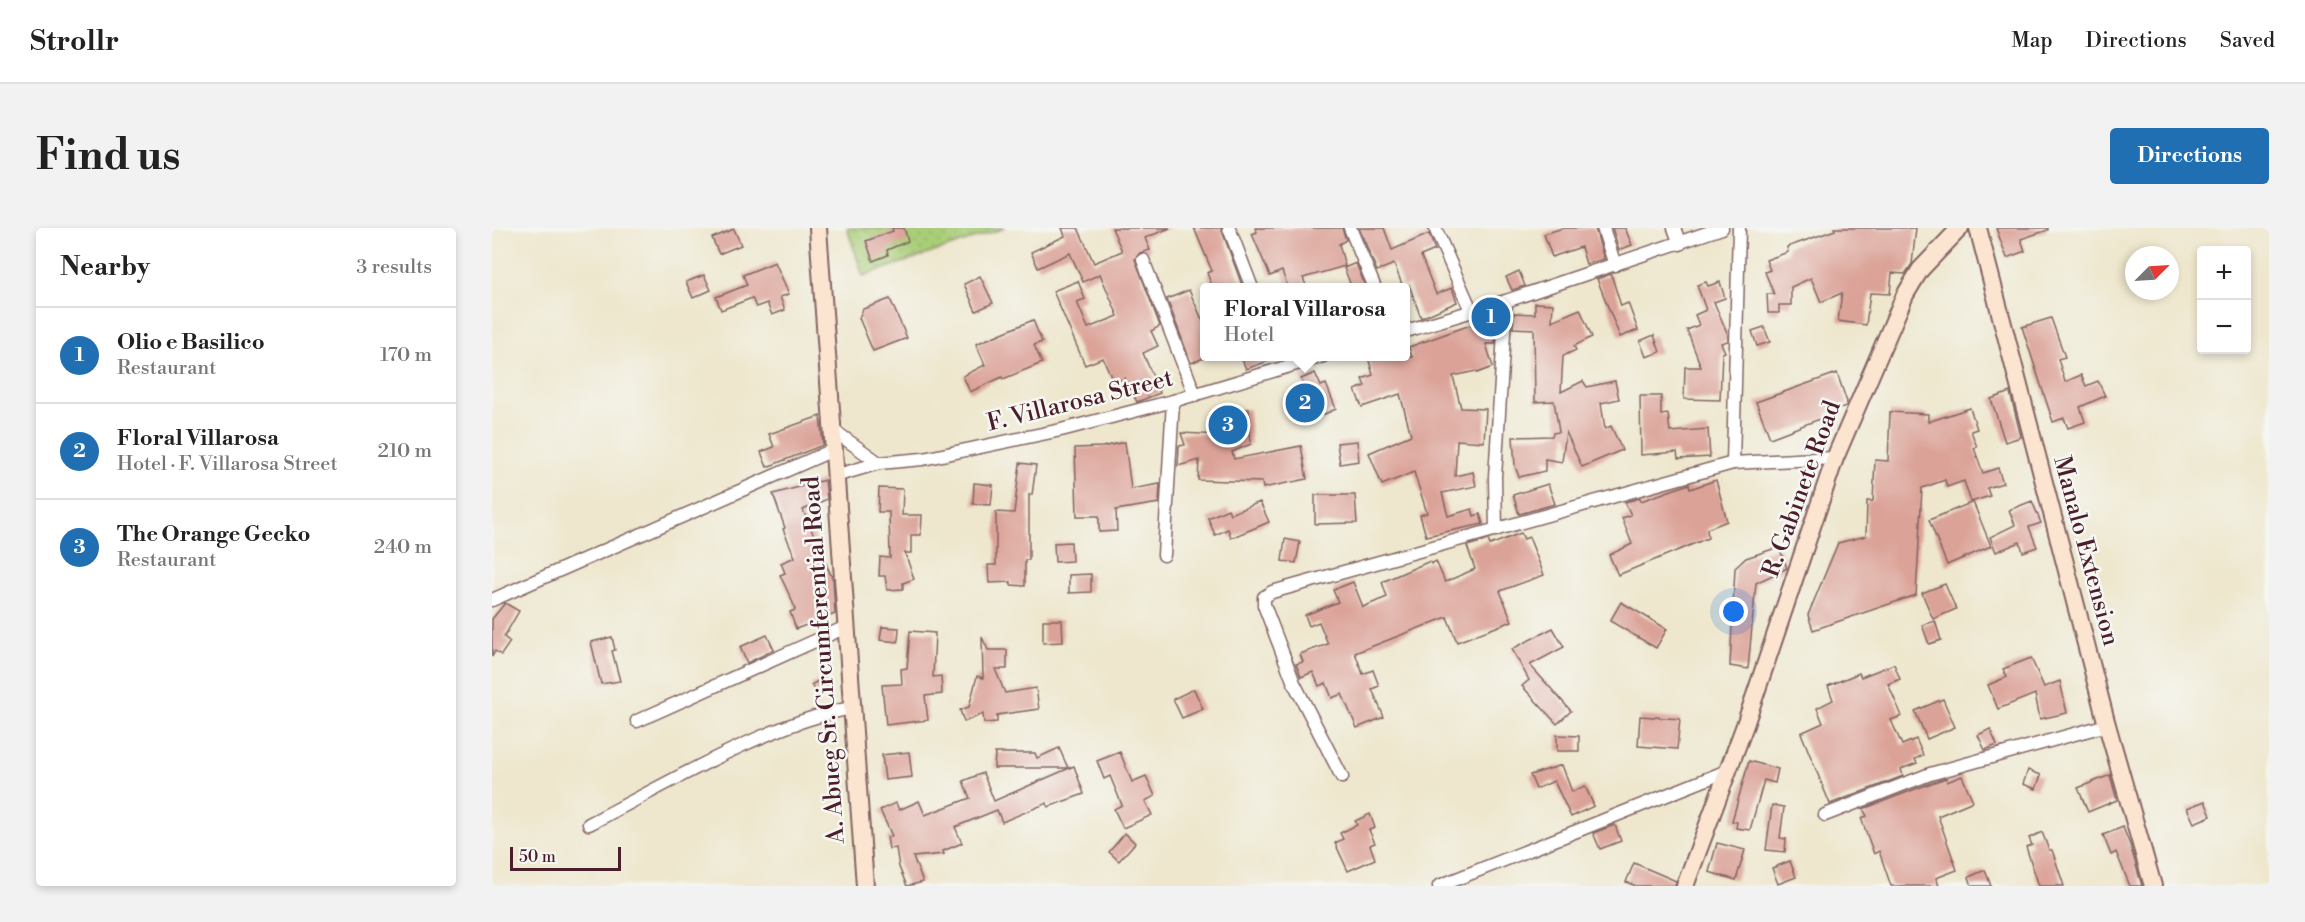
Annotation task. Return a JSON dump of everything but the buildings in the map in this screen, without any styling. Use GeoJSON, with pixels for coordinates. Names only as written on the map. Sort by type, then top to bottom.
{"type":"FeatureCollection","features":[{"type":"Feature","properties":{"kind":"street","name":"A. Abueg Sr. Circumferential Road"},"geometry":{"type":"LineString","coordinates":[[818,228],[864,886]]}},
{"type":"Feature","properties":{"kind":"street"},"geometry":{"type":"LineString","coordinates":[[1228,228],[1250,283]]}},
{"type":"Feature","properties":{"kind":"street"},"geometry":{"type":"LineString","coordinates":[[1350,228],[1373,283]]}},
{"type":"Feature","properties":{"kind":"street"},"geometry":{"type":"LineString","coordinates":[[1436,228],[1472,310]]}},
{"type":"Feature","properties":{"kind":"street"},"geometry":{"type":"LineString","coordinates":[[1603,228],[1616,265]]}},
{"type":"Feature","properties":{"kind":"street"},"geometry":{"type":"LineString","coordinates":[[1674,228],[1680,244]]}},
{"type":"Feature","properties":{"kind":"street"},"geometry":{"type":"LineString","coordinates":[[1410,330],[1506,301],[1722,228]]}},
{"type":"Feature","properties":{"kind":"street"},"geometry":{"type":"LineString","coordinates":[[1733,463],[1739,228]]}},
{"type":"Feature","properties":{"kind":"street","name":"R. Gabinete Road"},"geometry":{"type":"LineString","coordinates":[[1685,886],[1835,458],[1905,295],[1920,270],[1960,228]]}},
{"type":"Feature","properties":{"kind":"street","name":"Manalo Extension"},"geometry":{"type":"LineString","coordinates":[[1978,228],[2152,886]]}},
{"type":"Feature","properties":{"kind":"street"},"geometry":{"type":"LineString","coordinates":[[1143,260],[1195,394]]}},
{"type":"Feature","properties":{"kind":"street"},"geometry":{"type":"LineString","coordinates":[[1496,530],[1495,477],[1506,301]]}},
{"type":"Feature","properties":{"kind":"street","name":"F. Villarosa Street"},"geometry":{"type":"LineString","coordinates":[[836,476],[879,463],[923,459],[1061,430],[1173,401],[1283,362]]}},
{"type":"Feature","properties":{"kind":"street"},"geometry":{"type":"LineString","coordinates":[[1164,555],[1173,401]]}},
{"type":"Feature","properties":{"kind":"street"},"geometry":{"type":"LineString","coordinates":[[833,430],[879,463]]}},
{"type":"Feature","properties":{"kind":"street"},"geometry":{"type":"LineString","coordinates":[[492,600],[833,450]]}},
{"type":"Feature","properties":{"kind":"street"},"geometry":{"type":"LineString","coordinates":[[1342,777],[1294,683],[1264,605],[1264,597],[1272,592],[1733,463],[1835,458]]}},
{"type":"Feature","properties":{"kind":"street"},"geometry":{"type":"LineString","coordinates":[[637,721],[846,627]]}},
{"type":"Feature","properties":{"kind":"street"},"geometry":{"type":"LineString","coordinates":[[589,824],[728,753],[816,717],[852,708]]}},
{"type":"Feature","properties":{"kind":"street"},"geometry":{"type":"LineString","coordinates":[[1825,815],[1930,774],[2108,725]]}},
{"type":"Feature","properties":{"kind":"street"},"geometry":{"type":"LineString","coordinates":[[1439,886],[1727,771]]}},
{"type":"Feature","properties":{"kind":"green space"},"geometry":{"type":"Polygon","coordinates":[[[847,228],[1005,228],[863,276],[847,228]]]}},
{"type":"Feature","properties":{"kind":"place","name":"Olio e Basilico"},"geometry":{"type":"Point","coordinates":[1491,317]}},
{"type":"Feature","properties":{"kind":"place","name":"Floral Villarosa"},"geometry":{"type":"Point","coordinates":[1305,403]}},
{"type":"Feature","properties":{"kind":"place","name":"The Orange Gecko"},"geometry":{"type":"Point","coordinates":[1228,425]}}]}
